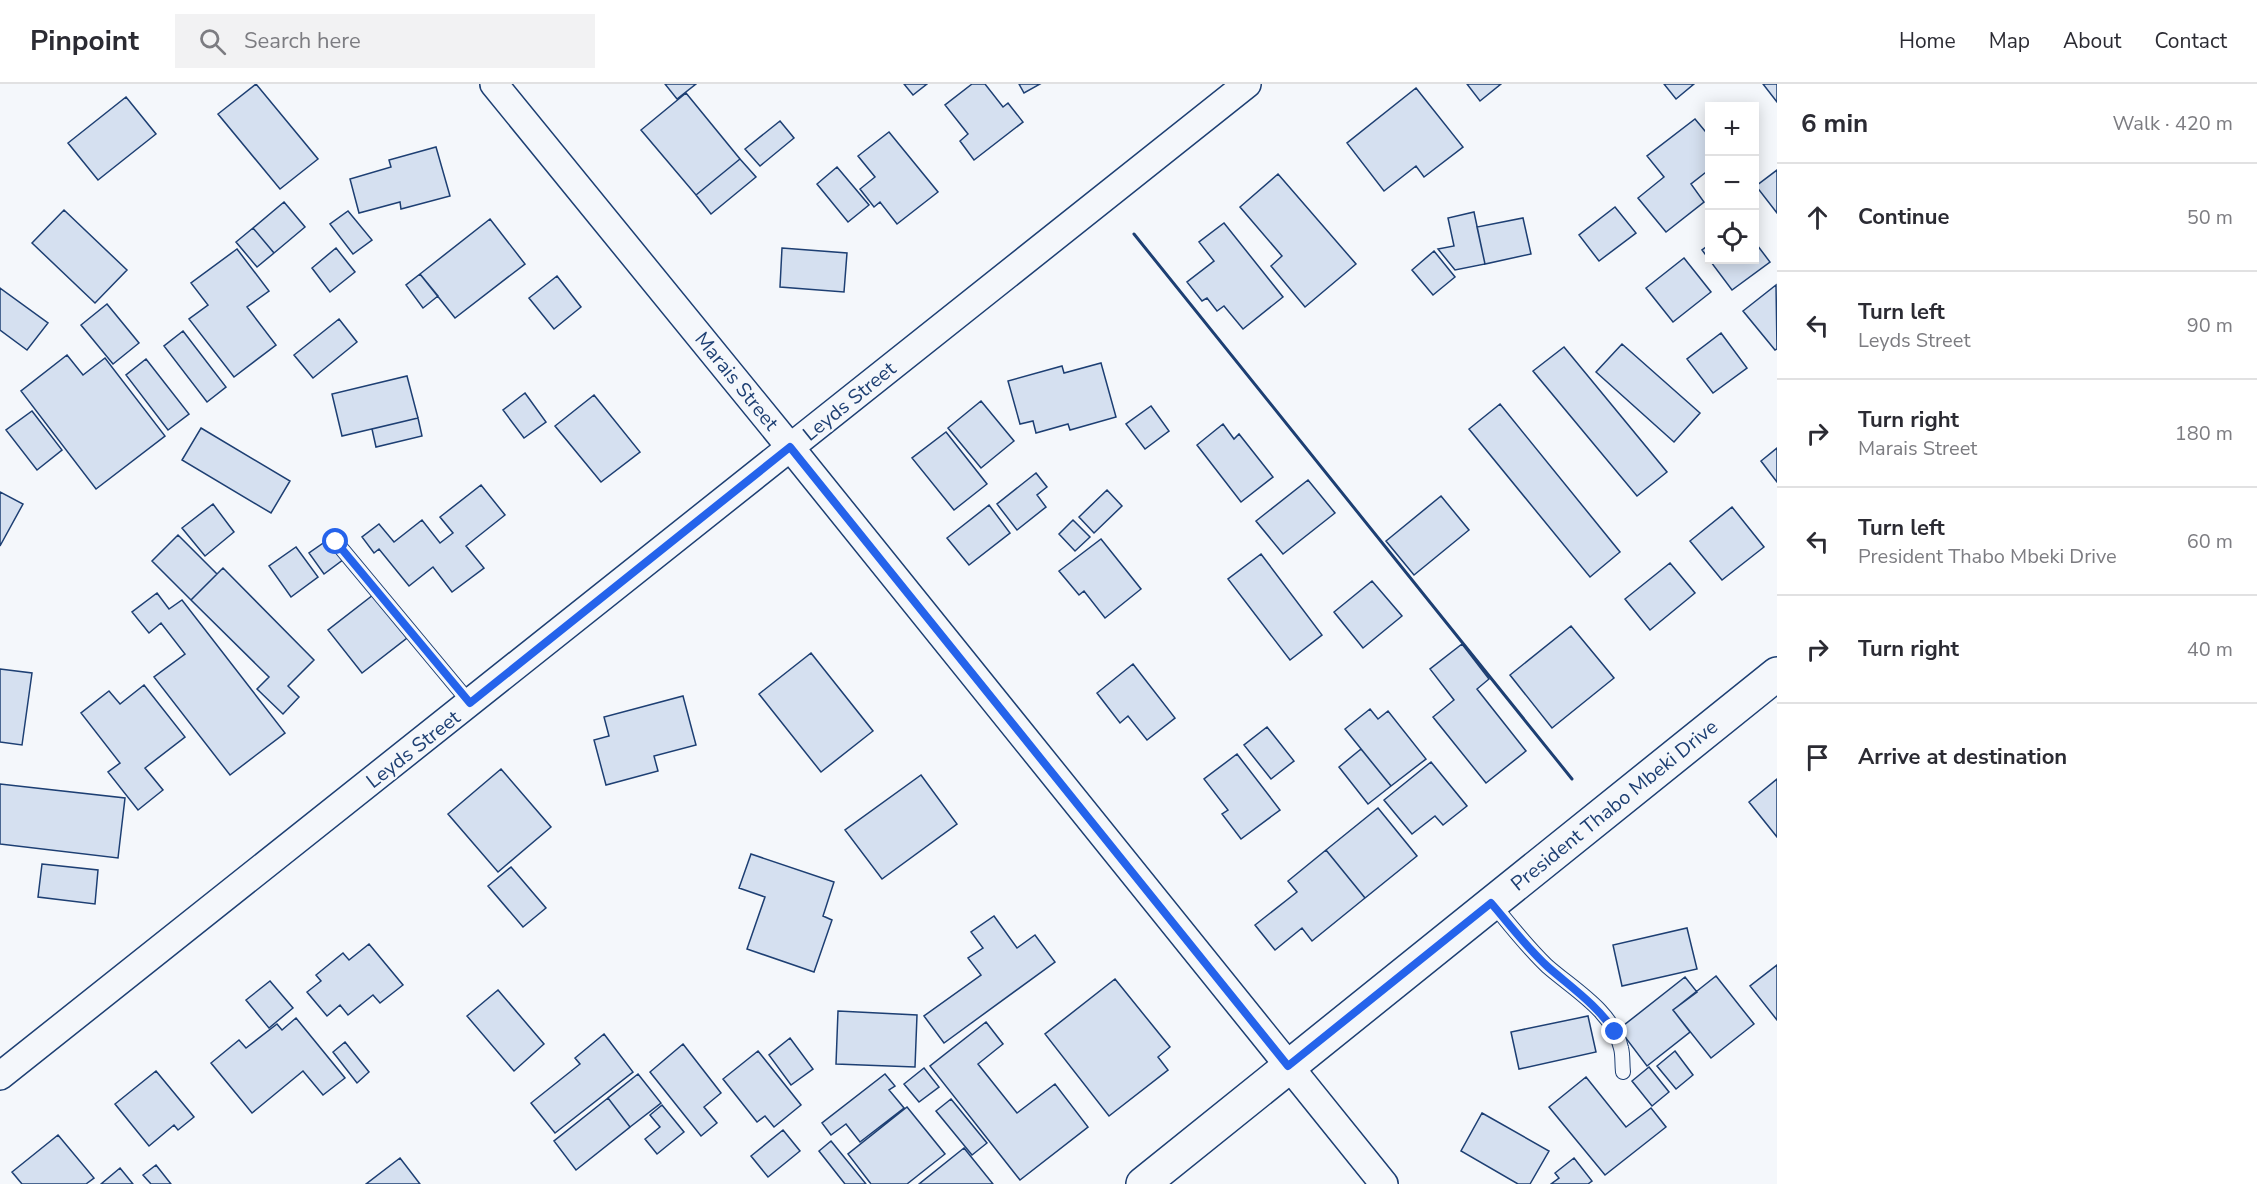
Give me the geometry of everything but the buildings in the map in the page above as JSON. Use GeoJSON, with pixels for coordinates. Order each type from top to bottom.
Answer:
{"type":"FeatureCollection","features":[{"type":"Feature","properties":{"kind":"street","name":"Marais Street"},"geometry":{"type":"LineString","coordinates":[[494,84],[1384,1184]]}},
{"type":"Feature","properties":{"kind":"street","name":"Leyds Street"},"geometry":{"type":"LineString","coordinates":[[0,1076],[1247,84]]}},
{"type":"Feature","properties":{"kind":"street","name":"President Thabo Mbeki Drive"},"geometry":{"type":"LineString","coordinates":[[1143,1184],[1777,674]]}},
{"type":"Feature","properties":{"kind":"lane"},"geometry":{"type":"LineString","coordinates":[[336,542],[470,703]]}},
{"type":"Feature","properties":{"kind":"lane"},"geometry":{"type":"LineString","coordinates":[[1491,903],[1529,947],[1594,1004],[1606,1019],[1621,1048],[1623,1071]]}},
{"type":"Feature","properties":{"kind":"wall"},"geometry":{"type":"LineString","coordinates":[[1134,234],[1572,779]]}},
{"type":"Feature","properties":{"kind":"route"},"geometry":{"type":"LineString","coordinates":[[336,542],[470,703],[790,447],[1288,1066],[1491,903],[1548,966],[1594,1004],[1615,1032]]}}]}
